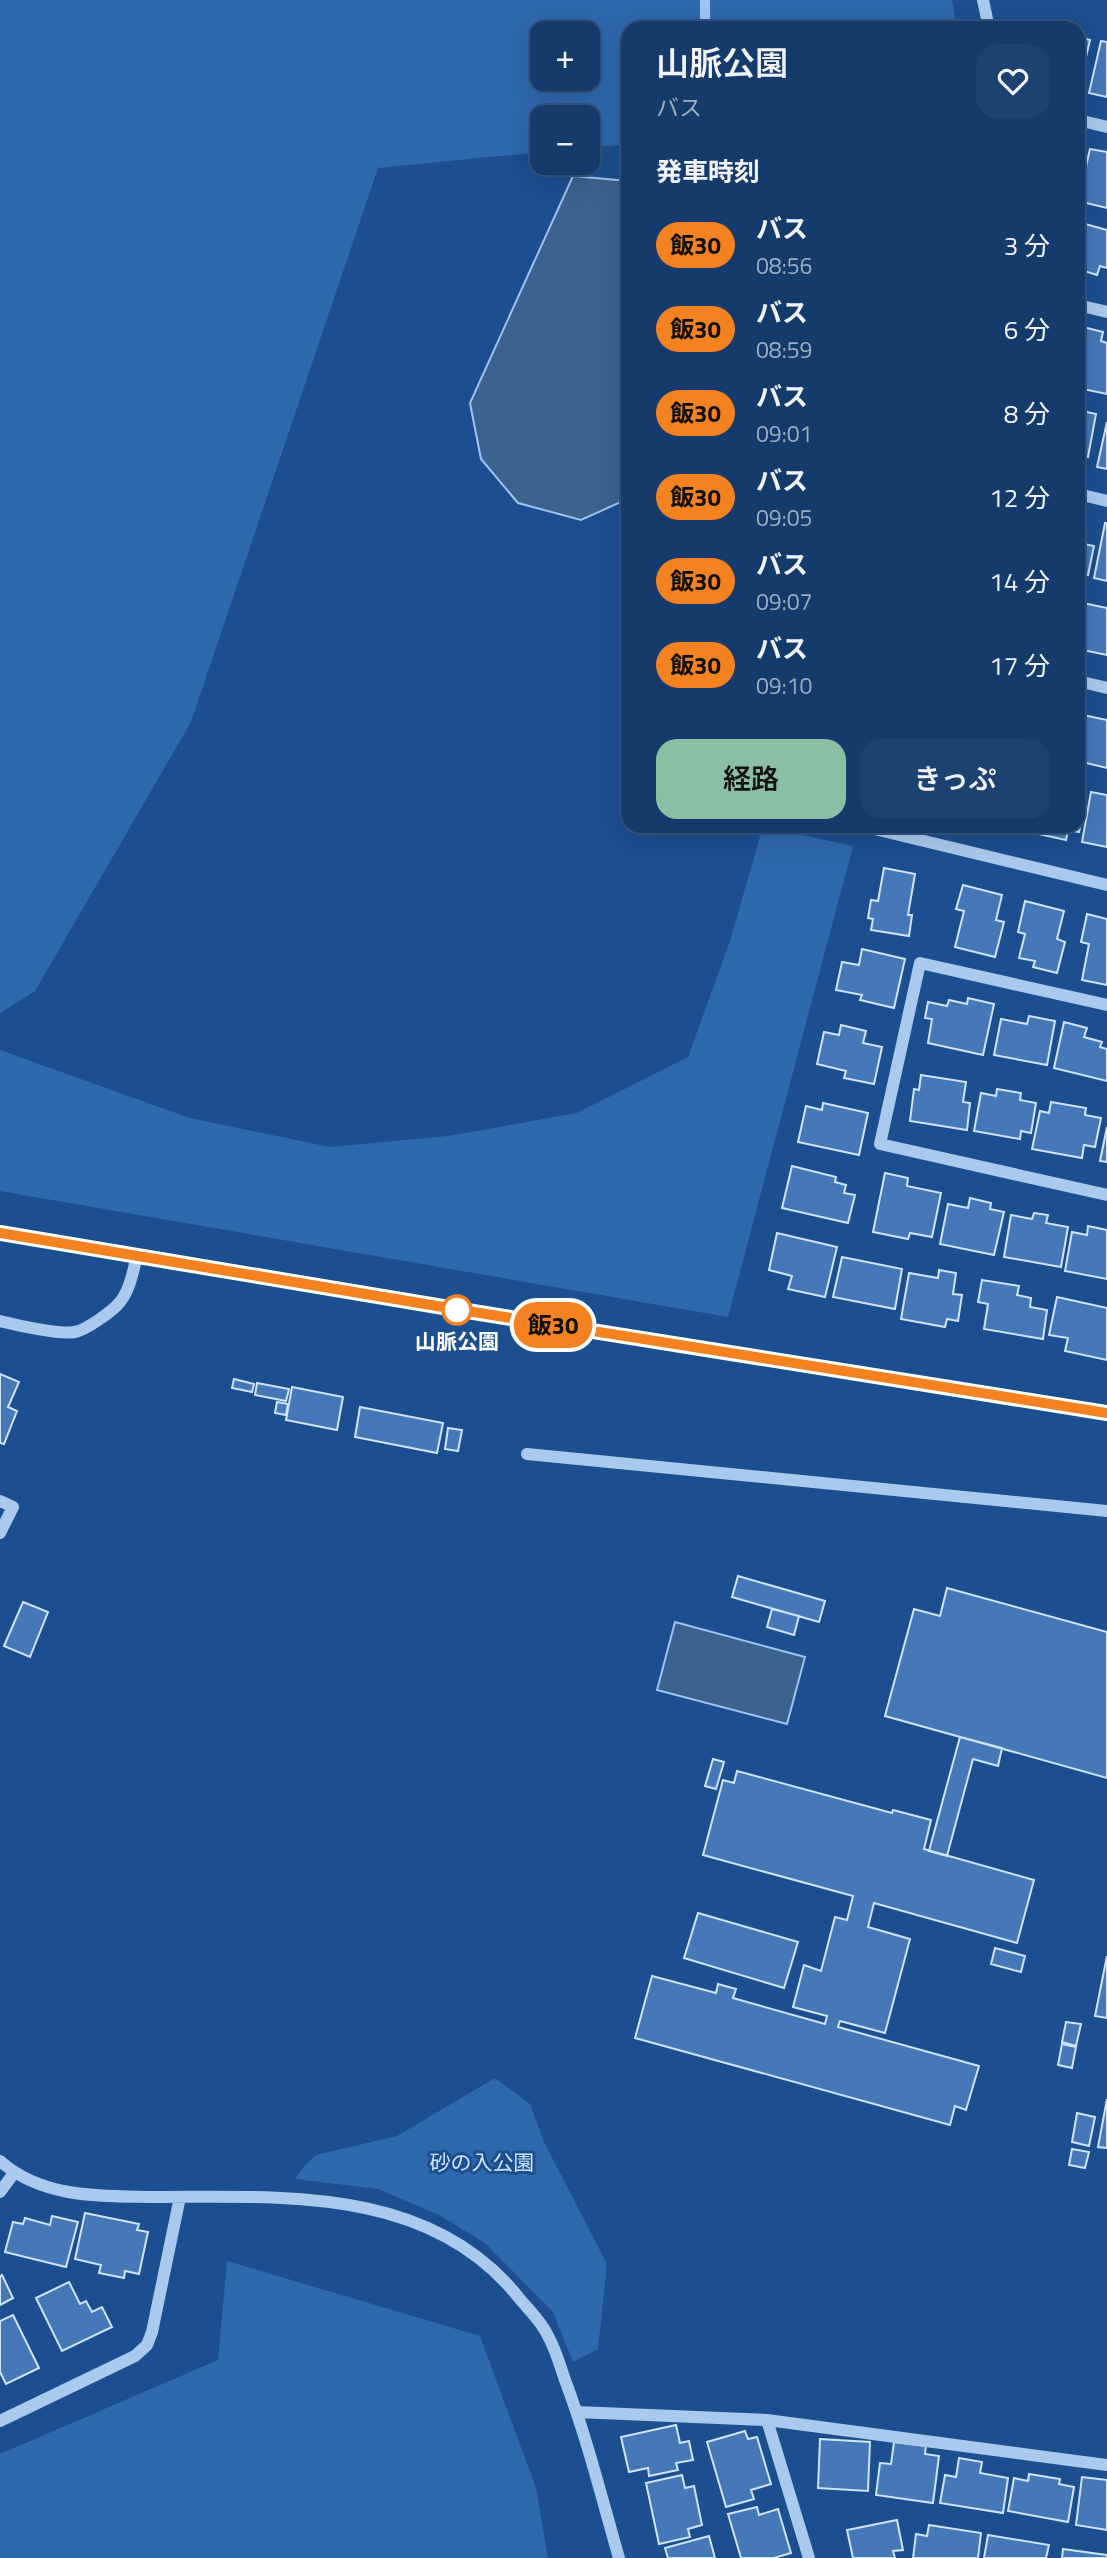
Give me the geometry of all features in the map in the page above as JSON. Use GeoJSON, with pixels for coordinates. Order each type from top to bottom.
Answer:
{"type":"FeatureCollection","features":[{"type":"Feature","properties":{"kind":"street"},"geometry":{"type":"LineString","coordinates":[[983,0],[988,21]]}},
{"type":"Feature","properties":{"kind":"street"},"geometry":{"type":"LineString","coordinates":[[1085,122],[1107,127]]}},
{"type":"Feature","properties":{"kind":"street"},"geometry":{"type":"LineString","coordinates":[[1085,307],[1107,312]]}},
{"type":"Feature","properties":{"kind":"street"},"geometry":{"type":"LineString","coordinates":[[1085,496],[1107,501]]}},
{"type":"Feature","properties":{"kind":"street"},"geometry":{"type":"LineString","coordinates":[[1085,683],[1107,688]]}},
{"type":"Feature","properties":{"kind":"street"},"geometry":{"type":"LineString","coordinates":[[891,833],[1107,885]]}},
{"type":"Feature","properties":{"kind":"street"},"geometry":{"type":"LineString","coordinates":[[1107,1005],[920,963],[880,1144],[1107,1195]]}},
{"type":"Feature","properties":{"kind":"street"},"geometry":{"type":"LineString","coordinates":[[0,1233],[1107,1413]]}},
{"type":"Feature","properties":{"kind":"street"},"geometry":{"type":"LineString","coordinates":[[0,1321],[26,1327],[75,1332],[94,1323],[120,1303],[137,1256]]}},
{"type":"Feature","properties":{"kind":"street"},"geometry":{"type":"LineString","coordinates":[[527,1454],[1107,1511]]}},
{"type":"Feature","properties":{"kind":"street"},"geometry":{"type":"LineString","coordinates":[[0,1501],[13,1507],[0,1533]]}},
{"type":"Feature","properties":{"kind":"street"},"geometry":{"type":"LineString","coordinates":[[0,2161],[14,2173],[55,2190],[92,2197],[293,2198],[377,2210],[420,2223],[464,2246],[507,2282],[548,2334],[577,2412],[619,2558]]}},
{"type":"Feature","properties":{"kind":"street"},"geometry":{"type":"LineString","coordinates":[[0,2192],[14,2173]]}},
{"type":"Feature","properties":{"kind":"street"},"geometry":{"type":"LineString","coordinates":[[0,2421],[135,2356],[147,2345],[180,2197]]}},
{"type":"Feature","properties":{"kind":"street"},"geometry":{"type":"LineString","coordinates":[[577,2412],[767,2420],[1107,2465]]}},
{"type":"Feature","properties":{"kind":"street"},"geometry":{"type":"LineString","coordinates":[[767,2420],[809,2558]]}},
{"type":"Feature","properties":{"kind":"green space"},"geometry":{"type":"Polygon","coordinates":[[[0,0],[952,0],[956,21],[621,21],[621,145],[600,147],[600,105],[530,105],[530,153],[378,168],[191,722],[35,991],[0,1013],[0,0]]]}},
{"type":"Feature","properties":{"kind":"green space","name":"山脈公園"},"geometry":{"type":"Polygon","coordinates":[[[761,833],[794,833],[853,846],[728,1317],[0,1191],[0,1050],[190,1118],[330,1147],[448,1136],[577,1113],[688,1057],[730,941],[761,833]]]}},
{"type":"Feature","properties":{"kind":"green space","name":"砂の入公園"},"geometry":{"type":"Polygon","coordinates":[[[495,2078],[530,2104],[545,2144],[607,2264],[598,2349],[573,2362],[553,2312],[485,2243],[439,2215],[378,2189],[295,2179],[316,2155],[397,2136],[495,2078]]]}},
{"type":"Feature","properties":{"kind":"green space"},"geometry":{"type":"Polygon","coordinates":[[[227,2261],[480,2336],[536,2488],[548,2558],[0,2558],[0,2454],[218,2360],[227,2261]]]}},
{"type":"Feature","properties":{"kind":"shaded area"},"geometry":{"type":"Polygon","coordinates":[[[573,176],[621,180],[621,502],[581,520],[518,503],[481,459],[470,403],[573,176]]]}},
{"type":"Feature","properties":{"kind":"shaded area"},"geometry":{"type":"Polygon","coordinates":[[[675,1622],[805,1657],[787,1724],[657,1690],[675,1622]]]}},
{"type":"Feature","properties":{"kind":"building"},"geometry":{"type":"Polygon","coordinates":[[[1085,39],[1090,40],[1085,61],[1085,39]]]}},
{"type":"Feature","properties":{"kind":"building"},"geometry":{"type":"Polygon","coordinates":[[[1101,41],[1107,42],[1107,97],[1089,93],[1101,41]]]}},
{"type":"Feature","properties":{"kind":"building"},"geometry":{"type":"Polygon","coordinates":[[[1090,149],[1107,152],[1107,208],[1085,203],[1085,171],[1090,149]]]}},
{"type":"Feature","properties":{"kind":"building"},"geometry":{"type":"Polygon","coordinates":[[[1085,224],[1107,230],[1107,268],[1100,266],[1097,275],[1085,271],[1085,224]]]}},
{"type":"Feature","properties":{"kind":"building"},"geometry":{"type":"Polygon","coordinates":[[[1085,328],[1103,332],[1101,341],[1107,343],[1107,394],[1085,389],[1085,328]]]}},
{"type":"Feature","properties":{"kind":"building"},"geometry":{"type":"Polygon","coordinates":[[[1085,412],[1096,414],[1088,457],[1085,456],[1085,412]]]}},
{"type":"Feature","properties":{"kind":"building"},"geometry":{"type":"Polygon","coordinates":[[[1107,422],[1107,469],[1097,467],[1107,422]]]}},
{"type":"Feature","properties":{"kind":"building"},"geometry":{"type":"Polygon","coordinates":[[[1107,523],[1107,581],[1094,578],[1107,523]]]}},
{"type":"Feature","properties":{"kind":"building"},"geometry":{"type":"Polygon","coordinates":[[[1085,544],[1094,546],[1088,575],[1085,574],[1085,544]]]}},
{"type":"Feature","properties":{"kind":"building"},"geometry":{"type":"Polygon","coordinates":[[[1085,603],[1107,608],[1107,655],[1085,650],[1085,603]]]}},
{"type":"Feature","properties":{"kind":"building"},"geometry":{"type":"Polygon","coordinates":[[[1085,715],[1107,720],[1107,768],[1085,763],[1085,715]]]}},
{"type":"Feature","properties":{"kind":"building"},"geometry":{"type":"Polygon","coordinates":[[[1091,792],[1107,795],[1107,847],[1082,842],[1091,792]]]}},
{"type":"Feature","properties":{"kind":"building"},"geometry":{"type":"Polygon","coordinates":[[[1034,833],[1067,833],[1066,840],[1034,833]]]}},
{"type":"Feature","properties":{"kind":"building"},"geometry":{"type":"Polygon","coordinates":[[[884,868],[915,874],[908,915],[912,915],[909,936],[871,930],[873,919],[868,918],[871,900],[878,901],[884,868]]]}},
{"type":"Feature","properties":{"kind":"building"},"geometry":{"type":"Polygon","coordinates":[[[963,885],[1002,895],[996,920],[1004,922],[995,957],[955,947],[964,911],[956,909],[963,885]]]}},
{"type":"Feature","properties":{"kind":"building"},"geometry":{"type":"Polygon","coordinates":[[[1025,901],[1064,911],[1057,939],[1065,942],[1057,973],[1033,967],[1035,961],[1019,958],[1025,934],[1018,932],[1025,901]]]}},
{"type":"Feature","properties":{"kind":"building"},"geometry":{"type":"Polygon","coordinates":[[[1087,914],[1107,919],[1107,985],[1082,980],[1089,944],[1081,942],[1087,914]]]}},
{"type":"Feature","properties":{"kind":"building"},"geometry":{"type":"Polygon","coordinates":[[[862,949],[905,959],[894,1008],[860,1000],[862,995],[836,990],[842,962],[859,965],[862,949]]]}},
{"type":"Feature","properties":{"kind":"building"},"geometry":{"type":"Polygon","coordinates":[[[968,998],[994,1004],[983,1055],[928,1043],[932,1019],[925,1018],[928,1002],[947,1006],[949,1000],[967,1004],[968,998]]]}},
{"type":"Feature","properties":{"kind":"building"},"geometry":{"type":"Polygon","coordinates":[[[1029,1016],[1055,1021],[1047,1065],[994,1055],[1001,1019],[1027,1024],[1029,1016]]]}},
{"type":"Feature","properties":{"kind":"building"},"geometry":{"type":"Polygon","coordinates":[[[1064,1022],[1087,1028],[1084,1037],[1102,1042],[1100,1047],[1107,1049],[1107,1081],[1054,1068],[1064,1022]]]}},
{"type":"Feature","properties":{"kind":"building"},"geometry":{"type":"Polygon","coordinates":[[[841,1025],[866,1031],[863,1043],[882,1047],[874,1084],[844,1078],[846,1071],[817,1064],[824,1032],[839,1035],[841,1025]]]}},
{"type":"Feature","properties":{"kind":"building"},"geometry":{"type":"Polygon","coordinates":[[[921,1075],[966,1082],[963,1102],[970,1103],[967,1130],[910,1121],[914,1089],[919,1090],[921,1075]]]}},
{"type":"Feature","properties":{"kind":"building"},"geometry":{"type":"Polygon","coordinates":[[[997,1089],[1021,1093],[1020,1100],[1036,1103],[1031,1133],[1021,1131],[1020,1139],[974,1131],[981,1093],[996,1096],[997,1089]]]}},
{"type":"Feature","properties":{"kind":"building"},"geometry":{"type":"Polygon","coordinates":[[[1051,1102],[1086,1108],[1085,1115],[1101,1118],[1095,1147],[1084,1145],[1082,1158],[1032,1149],[1040,1111],[1049,1113],[1051,1102]]]}},
{"type":"Feature","properties":{"kind":"building"},"geometry":{"type":"Polygon","coordinates":[[[823,1103],[868,1113],[859,1155],[798,1142],[806,1106],[822,1110],[823,1103]]]}},
{"type":"Feature","properties":{"kind":"building"},"geometry":{"type":"Polygon","coordinates":[[[1107,1127],[1107,1162],[1100,1161],[1107,1127]]]}},
{"type":"Feature","properties":{"kind":"building"},"geometry":{"type":"Polygon","coordinates":[[[792,1166],[836,1177],[835,1182],[846,1185],[844,1193],[855,1195],[848,1223],[782,1208],[792,1166]]]}},
{"type":"Feature","properties":{"kind":"building"},"geometry":{"type":"Polygon","coordinates":[[[885,1173],[908,1178],[907,1186],[941,1193],[932,1237],[910,1233],[908,1239],[873,1232],[885,1173]]]}},
{"type":"Feature","properties":{"kind":"building"},"geometry":{"type":"Polygon","coordinates":[[[970,1198],[991,1203],[990,1209],[1004,1212],[994,1255],[940,1244],[948,1204],[968,1208],[970,1198]]]}},
{"type":"Feature","properties":{"kind":"building"},"geometry":{"type":"Polygon","coordinates":[[[1034,1213],[1048,1215],[1046,1223],[1068,1227],[1061,1267],[1004,1257],[1011,1215],[1032,1219],[1034,1213]]]}},
{"type":"Feature","properties":{"kind":"building"},"geometry":{"type":"Polygon","coordinates":[[[1088,1226],[1107,1230],[1107,1279],[1065,1271],[1072,1232],[1087,1235],[1088,1226]]]}},
{"type":"Feature","properties":{"kind":"building"},"geometry":{"type":"Polygon","coordinates":[[[777,1233],[837,1247],[825,1297],[788,1289],[792,1276],[769,1270],[777,1233]]]}},
{"type":"Feature","properties":{"kind":"building"},"geometry":{"type":"Polygon","coordinates":[[[842,1257],[902,1269],[895,1309],[833,1297],[842,1257]]]}},
{"type":"Feature","properties":{"kind":"building"},"geometry":{"type":"Polygon","coordinates":[[[939,1270],[956,1273],[953,1294],[962,1295],[958,1321],[947,1319],[945,1327],[901,1319],[909,1273],[938,1278],[939,1270]]]}},
{"type":"Feature","properties":{"kind":"building"},"geometry":{"type":"Polygon","coordinates":[[[982,1280],[1019,1286],[1017,1295],[1031,1298],[1030,1307],[1047,1310],[1043,1339],[984,1329],[988,1304],[978,1302],[982,1280]]]}},
{"type":"Feature","properties":{"kind":"building"},"geometry":{"type":"Polygon","coordinates":[[[1057,1297],[1107,1308],[1107,1360],[1065,1351],[1068,1338],[1049,1335],[1057,1297]]]}},
{"type":"Feature","properties":{"kind":"building"},"geometry":{"type":"Polygon","coordinates":[[[0,1374],[19,1382],[8,1407],[17,1411],[4,1444],[0,1443],[0,1374]]]}},
{"type":"Feature","properties":{"kind":"building"},"geometry":{"type":"Polygon","coordinates":[[[234,1379],[254,1384],[252,1392],[232,1388],[234,1379]]]}},
{"type":"Feature","properties":{"kind":"building"},"geometry":{"type":"Polygon","coordinates":[[[257,1383],[289,1389],[286,1401],[255,1395],[257,1383]]]}},
{"type":"Feature","properties":{"kind":"building"},"geometry":{"type":"Polygon","coordinates":[[[292,1387],[343,1397],[337,1430],[286,1420],[292,1387]]]}},
{"type":"Feature","properties":{"kind":"building"},"geometry":{"type":"Polygon","coordinates":[[[277,1402],[288,1404],[286,1415],[275,1413],[277,1402]]]}},
{"type":"Feature","properties":{"kind":"building"},"geometry":{"type":"Polygon","coordinates":[[[360,1407],[443,1423],[437,1453],[355,1437],[360,1407]]]}},
{"type":"Feature","properties":{"kind":"building"},"geometry":{"type":"Polygon","coordinates":[[[448,1428],[462,1430],[458,1451],[445,1449],[448,1428]]]}},
{"type":"Feature","properties":{"kind":"building"},"geometry":{"type":"Polygon","coordinates":[[[738,1576],[825,1601],[819,1622],[732,1597],[738,1576]]]}},
{"type":"Feature","properties":{"kind":"building"},"geometry":{"type":"Polygon","coordinates":[[[947,1588],[1107,1632],[1107,1778],[885,1716],[914,1609],[940,1616],[947,1588]]]}},
{"type":"Feature","properties":{"kind":"building"},"geometry":{"type":"Polygon","coordinates":[[[23,1602],[48,1612],[30,1657],[4,1646],[23,1602]]]}},
{"type":"Feature","properties":{"kind":"building"},"geometry":{"type":"Polygon","coordinates":[[[772,1609],[799,1616],[794,1635],[767,1627],[772,1609]]]}},
{"type":"Feature","properties":{"kind":"building"},"geometry":{"type":"Polygon","coordinates":[[[960,1737],[1002,1748],[998,1766],[973,1759],[947,1856],[929,1851],[960,1737]]]}},
{"type":"Feature","properties":{"kind":"building"},"geometry":{"type":"Polygon","coordinates":[[[713,1759],[724,1762],[716,1789],[705,1786],[713,1759]]]}},
{"type":"Feature","properties":{"kind":"building"},"geometry":{"type":"Polygon","coordinates":[[[737,1771],[892,1813],[893,1810],[931,1820],[924,1849],[1034,1880],[1017,1943],[874,1903],[868,1927],[910,1939],[885,2033],[840,2021],[838,2027],[979,2066],[966,2110],[955,2106],[950,2125],[635,2038],[652,1976],[716,1993],[718,1984],[736,1989],[733,1998],[825,2024],[827,2016],[793,2007],[804,1965],[821,1971],[835,1917],[847,1920],[853,1896],[703,1855],[723,1780],[734,1783],[737,1771]]]}},
{"type":"Feature","properties":{"kind":"building"},"geometry":{"type":"Polygon","coordinates":[[[698,1913],[798,1942],[784,1988],[684,1958],[698,1913]]]}},
{"type":"Feature","properties":{"kind":"building"},"geometry":{"type":"Polygon","coordinates":[[[995,1948],[1025,1956],[1021,1972],[991,1964],[995,1948]]]}},
{"type":"Feature","properties":{"kind":"building"},"geometry":{"type":"Polygon","coordinates":[[[1107,1956],[1107,2018],[1095,2016],[1107,1956]]]}},
{"type":"Feature","properties":{"kind":"building"},"geometry":{"type":"Polygon","coordinates":[[[1066,2022],[1081,2024],[1076,2046],[1062,2042],[1066,2022]]]}},
{"type":"Feature","properties":{"kind":"building"},"geometry":{"type":"Polygon","coordinates":[[[1062,2044],[1076,2047],[1072,2068],[1058,2065],[1062,2044]]]}},
{"type":"Feature","properties":{"kind":"building"},"geometry":{"type":"Polygon","coordinates":[[[1107,2099],[1107,2148],[1098,2147],[1107,2099]]]}},
{"type":"Feature","properties":{"kind":"building"},"geometry":{"type":"Polygon","coordinates":[[[1077,2113],[1095,2117],[1089,2146],[1072,2142],[1077,2113]]]}},
{"type":"Feature","properties":{"kind":"building"},"geometry":{"type":"Polygon","coordinates":[[[1072,2149],[1089,2152],[1085,2168],[1069,2165],[1072,2149]]]}},
{"type":"Feature","properties":{"kind":"building"},"geometry":{"type":"Polygon","coordinates":[[[85,2213],[139,2224],[137,2230],[148,2232],[139,2274],[125,2271],[124,2278],[99,2273],[101,2265],[75,2259],[85,2213]]]}},
{"type":"Feature","properties":{"kind":"building"},"geometry":{"type":"Polygon","coordinates":[[[52,2216],[78,2222],[66,2267],[5,2252],[13,2222],[23,2224],[25,2218],[50,2225],[52,2216]]]}},
{"type":"Feature","properties":{"kind":"building"},"geometry":{"type":"Polygon","coordinates":[[[2,2275],[13,2298],[0,2305],[0,2277],[2,2275]]]}},
{"type":"Feature","properties":{"kind":"building"},"geometry":{"type":"Polygon","coordinates":[[[69,2282],[80,2304],[86,2301],[92,2312],[102,2307],[112,2327],[62,2351],[36,2298],[69,2282]]]}},
{"type":"Feature","properties":{"kind":"building"},"geometry":{"type":"Polygon","coordinates":[[[13,2315],[39,2368],[6,2384],[0,2372],[0,2321],[13,2315]]]}},
{"type":"Feature","properties":{"kind":"building"},"geometry":{"type":"Polygon","coordinates":[[[676,2425],[680,2443],[689,2441],[693,2460],[676,2463],[678,2470],[649,2476],[648,2468],[629,2472],[621,2437],[676,2425]]]}},
{"type":"Feature","properties":{"kind":"building"},"geometry":{"type":"Polygon","coordinates":[[[745,2431],[748,2439],[757,2437],[771,2484],[751,2490],[754,2499],[726,2507],[707,2442],[745,2431]]]}},
{"type":"Feature","properties":{"kind":"building"},"geometry":{"type":"Polygon","coordinates":[[[820,2439],[870,2442],[868,2491],[818,2488],[820,2439]]]}},
{"type":"Feature","properties":{"kind":"building"},"geometry":{"type":"Polygon","coordinates":[[[894,2442],[926,2446],[925,2454],[939,2456],[933,2503],[876,2495],[880,2463],[891,2464],[894,2442]]]}},
{"type":"Feature","properties":{"kind":"building"},"geometry":{"type":"Polygon","coordinates":[[[959,2458],[982,2462],[980,2473],[1008,2478],[1003,2513],[940,2503],[945,2475],[956,2477],[959,2458]]]}},
{"type":"Feature","properties":{"kind":"building"},"geometry":{"type":"Polygon","coordinates":[[[1029,2474],[1060,2479],[1059,2484],[1074,2487],[1068,2522],[1008,2511],[1014,2478],[1028,2481],[1029,2474]]]}},
{"type":"Feature","properties":{"kind":"building"},"geometry":{"type":"Polygon","coordinates":[[[682,2475],[685,2488],[694,2486],[702,2525],[688,2529],[690,2537],[659,2544],[646,2483],[682,2475]]]}},
{"type":"Feature","properties":{"kind":"building"},"geometry":{"type":"Polygon","coordinates":[[[1082,2477],[1107,2480],[1107,2530],[1076,2525],[1082,2477]]]}},
{"type":"Feature","properties":{"kind":"building"},"geometry":{"type":"Polygon","coordinates":[[[757,2507],[759,2515],[778,2509],[791,2553],[774,2558],[741,2558],[728,2514],[757,2507]]]}},
{"type":"Feature","properties":{"kind":"building"},"geometry":{"type":"Polygon","coordinates":[[[897,2520],[903,2550],[893,2551],[895,2558],[853,2558],[847,2530],[897,2520]]]}},
{"type":"Feature","properties":{"kind":"building"},"geometry":{"type":"Polygon","coordinates":[[[929,2525],[981,2533],[978,2558],[913,2558],[916,2534],[927,2536],[929,2525]]]}},
{"type":"Feature","properties":{"kind":"building"},"geometry":{"type":"Polygon","coordinates":[[[988,2535],[1049,2545],[1046,2558],[984,2558],[988,2535]]]}},
{"type":"Feature","properties":{"kind":"building"},"geometry":{"type":"Polygon","coordinates":[[[709,2536],[715,2558],[668,2558],[665,2548],[709,2536]]]}},
{"type":"Feature","properties":{"kind":"building"},"geometry":{"type":"Polygon","coordinates":[[[1063,2549],[1107,2555],[1107,2558],[1062,2558],[1063,2549]]]}},
{"type":"Feature","properties":{"kind":"waterway"},"geometry":{"type":"LineString","coordinates":[[705,0],[705,21]]}},
{"type":"Feature","properties":{"kind":"bus line","name":"飯30"},"geometry":{"type":"LineString","coordinates":[[0,1233],[1107,1413]]}},
{"type":"Feature","properties":{"kind":"place","name":"山脈公園"},"geometry":{"type":"Point","coordinates":[457,1310]}}]}
